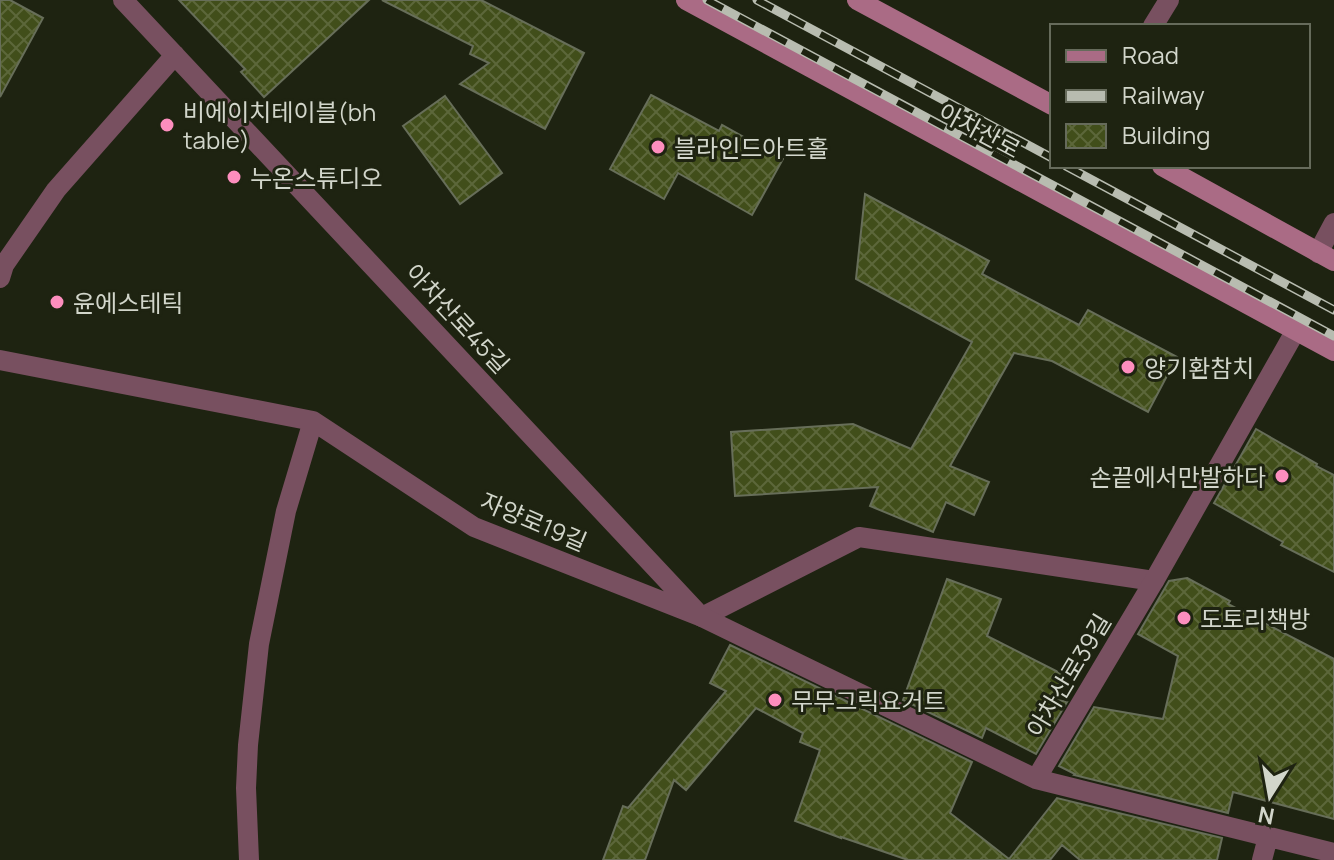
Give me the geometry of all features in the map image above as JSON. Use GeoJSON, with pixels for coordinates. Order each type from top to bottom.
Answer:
{"type":"FeatureCollection","features":[{"type":"Feature","properties":{"kind":"main road","name":"아차산로"},"geometry":{"type":"LineString","coordinates":[[686,0],[1334,351]]}},
{"type":"Feature","properties":{"kind":"main road"},"geometry":{"type":"LineString","coordinates":[[857,0],[1050,104]]}},
{"type":"Feature","properties":{"kind":"main road"},"geometry":{"type":"LineString","coordinates":[[1166,168],[1326,257]]}},
{"type":"Feature","properties":{"kind":"street","name":"아차산로45길"},"geometry":{"type":"LineString","coordinates":[[123,0],[702,617]]}},
{"type":"Feature","properties":{"kind":"street"},"geometry":{"type":"LineString","coordinates":[[1154,24],[1169,0]]}},
{"type":"Feature","properties":{"kind":"street"},"geometry":{"type":"LineString","coordinates":[[0,278],[4,265],[56,190],[175,55]]}},
{"type":"Feature","properties":{"kind":"street"},"geometry":{"type":"LineString","coordinates":[[1326,257],[1334,223]]}},
{"type":"Feature","properties":{"kind":"street","name":"아차산로39길"},"geometry":{"type":"LineString","coordinates":[[1036,779],[1154,581],[1296,330]]}},
{"type":"Feature","properties":{"kind":"street","name":"자양로19길"},"geometry":{"type":"LineString","coordinates":[[0,360],[313,421],[474,527],[702,617],[1036,779]]}},
{"type":"Feature","properties":{"kind":"street"},"geometry":{"type":"LineString","coordinates":[[249,860],[246,773],[259,644],[286,511],[313,421]]}},
{"type":"Feature","properties":{"kind":"street"},"geometry":{"type":"LineString","coordinates":[[702,617],[859,537],[1154,581]]}},
{"type":"Feature","properties":{"kind":"street"},"geometry":{"type":"LineString","coordinates":[[1036,779],[1334,853]]}},
{"type":"Feature","properties":{"kind":"street"},"geometry":{"type":"LineString","coordinates":[[1262,860],[1268,837]]}},
{"type":"Feature","properties":{"kind":"building"},"geometry":{"type":"Polygon","coordinates":[[[0,0],[10,0],[43,18],[0,97],[0,0]]]}},
{"type":"Feature","properties":{"kind":"building"},"geometry":{"type":"Polygon","coordinates":[[[179,0],[369,0],[264,97],[241,72],[245,69],[179,0]]]}},
{"type":"Feature","properties":{"kind":"building"},"geometry":{"type":"Polygon","coordinates":[[[382,0],[481,0],[584,53],[545,129],[460,84],[489,63],[470,54],[473,46],[382,0]]]}},
{"type":"Feature","properties":{"kind":"building"},"geometry":{"type":"Polygon","coordinates":[[[651,95],[719,131],[722,125],[783,159],[752,215],[678,173],[664,199],[610,169],[651,95]]]}},
{"type":"Feature","properties":{"kind":"building"},"geometry":{"type":"Polygon","coordinates":[[[445,96],[502,173],[460,204],[403,126],[445,96]]]}},
{"type":"Feature","properties":{"kind":"building"},"geometry":{"type":"Polygon","coordinates":[[[865,194],[989,261],[982,274],[1079,325],[1088,310],[1177,357],[1148,412],[1052,361],[1014,353],[950,466],[989,482],[974,515],[946,502],[933,532],[870,506],[878,487],[735,496],[731,432],[853,424],[911,449],[972,342],[856,279],[865,194]]]}},
{"type":"Feature","properties":{"kind":"building"},"geometry":{"type":"Polygon","coordinates":[[[1256,429],[1334,475],[1334,572],[1281,545],[1283,542],[1214,503],[1256,429]]]}},
{"type":"Feature","properties":{"kind":"building"},"geometry":{"type":"Polygon","coordinates":[[[1187,578],[1230,601],[1228,604],[1334,659],[1334,819],[1233,792],[1228,813],[1074,775],[1059,766],[1094,707],[1163,719],[1178,656],[1138,634],[1169,581],[1187,578]]]}},
{"type":"Feature","properties":{"kind":"building"},"geometry":{"type":"Polygon","coordinates":[[[947,579],[1001,599],[987,636],[1064,675],[1052,699],[1067,702],[1036,754],[986,728],[982,738],[903,700],[947,579]]]}},
{"type":"Feature","properties":{"kind":"building"},"geometry":{"type":"Polygon","coordinates":[[[730,645],[972,762],[950,813],[1009,859],[1057,798],[1222,838],[1217,860],[1080,860],[1062,845],[1050,860],[908,860],[841,838],[795,821],[820,750],[800,742],[803,733],[756,708],[686,790],[674,780],[645,860],[603,860],[623,806],[628,808],[726,691],[710,683],[730,645]]]}},
{"type":"Feature","properties":{"kind":"railway"},"geometry":{"type":"LineString","coordinates":[[707,0],[1334,336]]}},
{"type":"Feature","properties":{"kind":"railway"},"geometry":{"type":"LineString","coordinates":[[757,0],[1050,157]]}},
{"type":"Feature","properties":{"kind":"railway"},"geometry":{"type":"LineString","coordinates":[[1070,168],[1334,310]]}},
{"type":"Feature","properties":{"kind":"place","name":"비에이치테이블(bh table)"},"geometry":{"type":"Point","coordinates":[167,125]}},
{"type":"Feature","properties":{"kind":"place","name":"블라인드아트홀"},"geometry":{"type":"Point","coordinates":[658,147]}},
{"type":"Feature","properties":{"kind":"place","name":"누온스튜디오"},"geometry":{"type":"Point","coordinates":[234,177]}},
{"type":"Feature","properties":{"kind":"place","name":"윤에스테틱"},"geometry":{"type":"Point","coordinates":[57,302]}},
{"type":"Feature","properties":{"kind":"place","name":"양기환참치"},"geometry":{"type":"Point","coordinates":[1128,367]}},
{"type":"Feature","properties":{"kind":"place","name":"손끝에서만발하다"},"geometry":{"type":"Point","coordinates":[1282,476]}},
{"type":"Feature","properties":{"kind":"place","name":"도토리책방"},"geometry":{"type":"Point","coordinates":[1184,618]}},
{"type":"Feature","properties":{"kind":"place","name":"무무그릭요거트"},"geometry":{"type":"Point","coordinates":[775,700]}}]}
